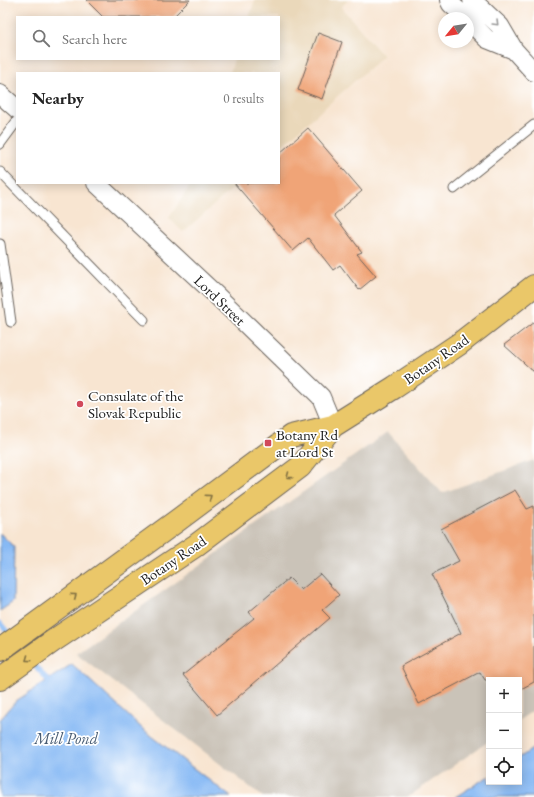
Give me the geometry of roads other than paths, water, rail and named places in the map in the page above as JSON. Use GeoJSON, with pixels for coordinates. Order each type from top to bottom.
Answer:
{"type":"FeatureCollection","features":[{"type":"Feature","properties":{"kind":"main road","name":"Botany Road"},"geometry":{"type":"LineString","coordinates":[[0,650],[291,436],[333,426],[395,387],[458,344],[534,286]]}},
{"type":"Feature","properties":{"kind":"main road","name":"Botany Road"},"geometry":{"type":"LineString","coordinates":[[0,679],[56,639],[195,546],[300,468],[333,426]]}},
{"type":"Feature","properties":{"kind":"street"},"geometry":{"type":"LineString","coordinates":[[449,0],[460,12]]}},
{"type":"Feature","properties":{"kind":"street"},"geometry":{"type":"LineString","coordinates":[[472,0],[500,26],[514,50],[534,72]]}},
{"type":"Feature","properties":{"kind":"street"},"geometry":{"type":"LineString","coordinates":[[474,26],[487,39],[514,50]]}},
{"type":"Feature","properties":{"kind":"street"},"geometry":{"type":"LineString","coordinates":[[0,94],[16,108]]}},
{"type":"Feature","properties":{"kind":"street","name":"Lord Street"},"geometry":{"type":"LineString","coordinates":[[97,184],[216,295],[321,397],[333,426]]}},
{"type":"Feature","properties":{"kind":"lane"},"geometry":{"type":"LineString","coordinates":[[0,144],[16,122]]}},
{"type":"Feature","properties":{"kind":"lane"},"geometry":{"type":"LineString","coordinates":[[454,189],[534,125]]}},
{"type":"Feature","properties":{"kind":"lane"},"geometry":{"type":"LineString","coordinates":[[0,172],[144,320]]}},
{"type":"Feature","properties":{"kind":"lane"},"geometry":{"type":"LineString","coordinates":[[0,244],[11,322]]}},
{"type":"Feature","properties":{"kind":"water"},"geometry":{"type":"Polygon","coordinates":[[[0,533],[14,547],[13,602],[0,611],[0,533]]]}},
{"type":"Feature","properties":{"kind":"water","name":"Mill Pond"},"geometry":{"type":"Polygon","coordinates":[[[72,664],[144,730],[231,797],[0,797],[0,720],[16,701],[72,664]]]}},
{"type":"Feature","properties":{"kind":"water"},"geometry":{"type":"Polygon","coordinates":[[[534,748],[534,797],[455,797],[486,778],[486,785],[522,785],[522,756],[534,748]]]}},
{"type":"Feature","properties":{"kind":"waterway"},"geometry":{"type":"LineString","coordinates":[[0,623],[11,636]]}},
{"type":"Feature","properties":{"kind":"waterway"},"geometry":{"type":"LineString","coordinates":[[32,662],[52,685]]}},
{"type":"Feature","properties":{"kind":"place","name":"Consulate of the Slovak Republic"},"geometry":{"type":"Point","coordinates":[80,404]}},
{"type":"Feature","properties":{"kind":"place","name":"Botany Rd at Lord St"},"geometry":{"type":"Point","coordinates":[268,443]}}]}
